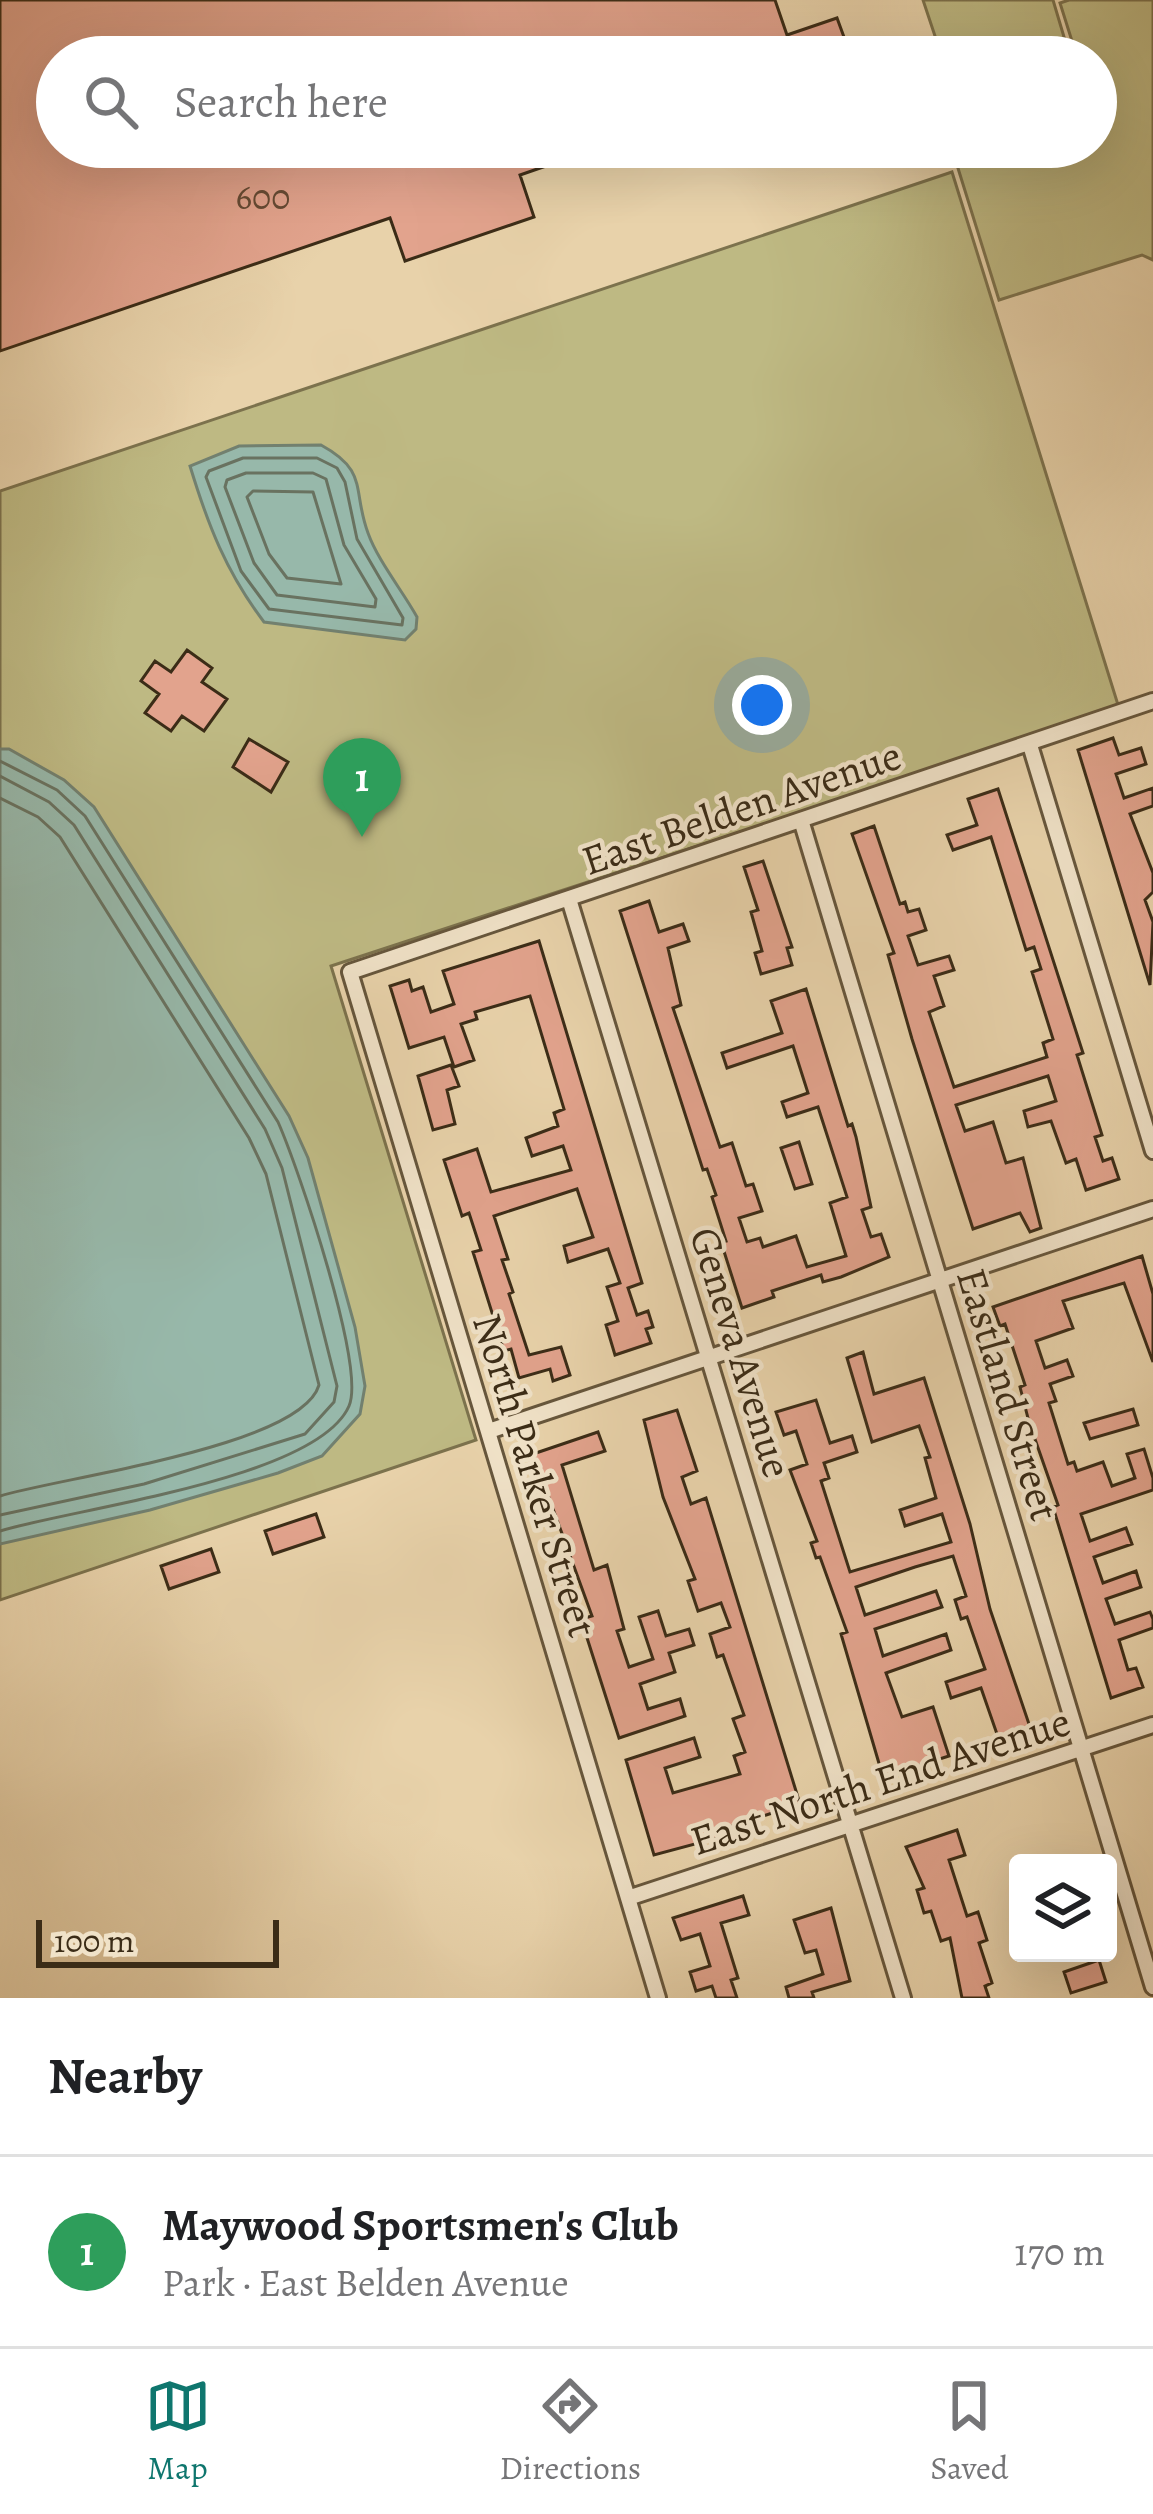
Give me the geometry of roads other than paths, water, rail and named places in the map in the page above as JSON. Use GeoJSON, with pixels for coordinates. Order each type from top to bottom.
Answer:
{"type":"FeatureCollection","features":[{"type":"Feature","properties":{"kind":"street","name":"East Belden Avenue"},"geometry":{"type":"LineString","coordinates":[[350,972],[1153,701]]}},
{"type":"Feature","properties":{"kind":"street"},"geometry":{"type":"LineString","coordinates":[[1030,746],[1153,1151]]}},
{"type":"Feature","properties":{"kind":"street","name":"Eastland Street"},"geometry":{"type":"LineString","coordinates":[[801,820],[1153,1987]]}},
{"type":"Feature","properties":{"kind":"street","name":"Geneva Avenue"},"geometry":{"type":"LineString","coordinates":[[569,899],[903,1998]]}},
{"type":"Feature","properties":{"kind":"street","name":"North Parker Street"},"geometry":{"type":"LineString","coordinates":[[350,972],[658,1998]]}},
{"type":"Feature","properties":{"kind":"street"},"geometry":{"type":"LineString","coordinates":[[489,1430],[1153,1209]]}},
{"type":"Feature","properties":{"kind":"street","name":"East North End Avenue"},"geometry":{"type":"LineString","coordinates":[[628,1898],[1153,1725]]}},
{"type":"Feature","properties":{"kind":"water"},"geometry":{"type":"Polygon","coordinates":[[[321,445],[353,473],[372,544],[417,617],[416,629],[405,640],[264,622],[220,547],[190,466],[239,446],[321,445]]]}},
{"type":"Feature","properties":{"kind":"water"},"geometry":{"type":"Polygon","coordinates":[[[0,749],[9,749],[64,780],[94,807],[289,1116],[308,1158],[355,1327],[365,1386],[360,1414],[322,1456],[150,1510],[0,1544],[0,749]]]}},
{"type":"Feature","properties":{"kind":"place","name":"Maywood Sportsmen's Club"},"geometry":{"type":"Point","coordinates":[362,837]}}]}
